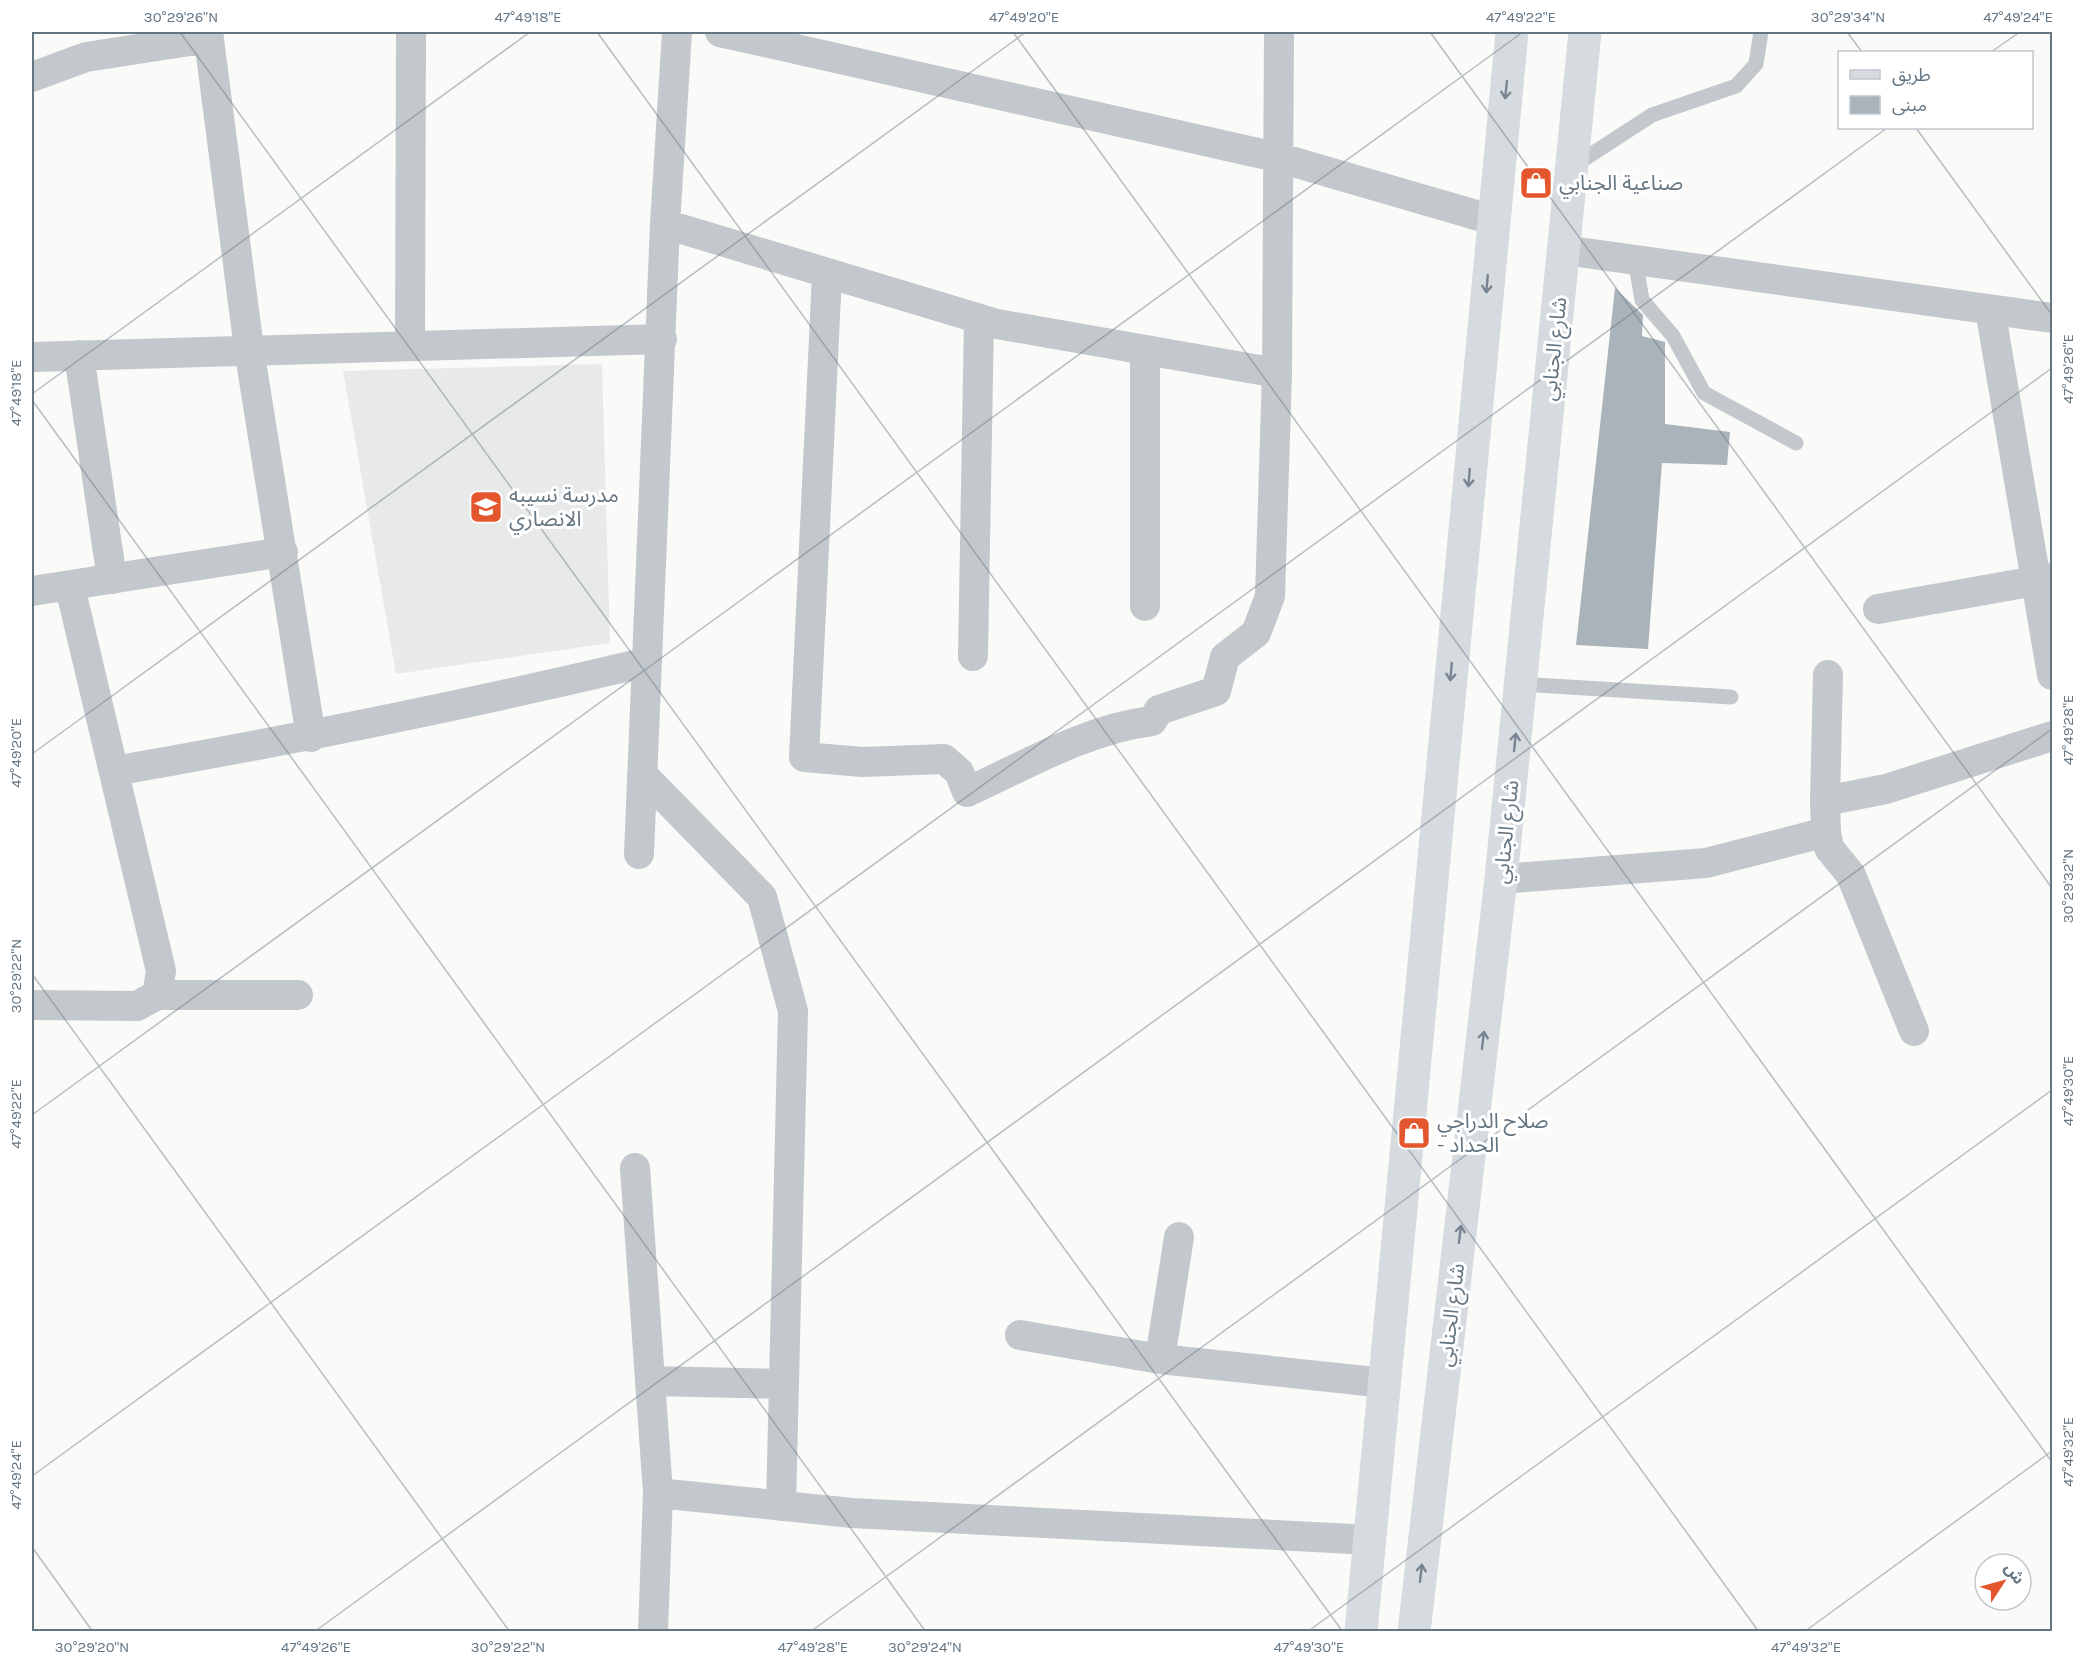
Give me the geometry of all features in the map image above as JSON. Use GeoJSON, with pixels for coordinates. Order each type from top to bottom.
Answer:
{"type":"FeatureCollection","features":[{"type":"Feature","properties":{"kind":"street"},"geometry":{"type":"LineString","coordinates":[[410,345],[411,32]]}},
{"type":"Feature","properties":{"kind":"street"},"geometry":{"type":"LineString","coordinates":[[639,854],[666,224],[677,32]]}},
{"type":"Feature","properties":{"kind":"street"},"geometry":{"type":"LineString","coordinates":[[720,32],[1280,158],[1493,220]]}},
{"type":"Feature","properties":{"kind":"street"},"geometry":{"type":"LineString","coordinates":[[827,275],[804,757],[862,762],[944,759],[960,772],[967,792],[1076,741],[1133,723],[1152,721],[1160,710],[1216,692],[1225,657],[1256,633],[1270,596],[1277,373],[1279,32]]}},
{"type":"Feature","properties":{"kind":"street"},"geometry":{"type":"LineString","coordinates":[[1361,1632],[1512,32]]}},
{"type":"Feature","properties":{"kind":"street","name":"شارع الجنابي"},"geometry":{"type":"LineString","coordinates":[[1414,1632],[1501,879],[1585,32]]}},
{"type":"Feature","properties":{"kind":"street"},"geometry":{"type":"LineString","coordinates":[[32,77],[86,57],[208,35],[249,349],[311,737]]}},
{"type":"Feature","properties":{"kind":"street"},"geometry":{"type":"LineString","coordinates":[[666,224],[827,275],[997,324],[1277,373]]}},
{"type":"Feature","properties":{"kind":"street"},"geometry":{"type":"LineString","coordinates":[[1564,250],[2052,318]]}},
{"type":"Feature","properties":{"kind":"street"},"geometry":{"type":"LineString","coordinates":[[1990,309],[2045,579],[2052,675]]}},
{"type":"Feature","properties":{"kind":"street"},"geometry":{"type":"LineString","coordinates":[[973,656],[980,319]]}},
{"type":"Feature","properties":{"kind":"street"},"geometry":{"type":"LineString","coordinates":[[32,357],[662,339]]}},
{"type":"Feature","properties":{"kind":"street"},"geometry":{"type":"LineString","coordinates":[[1145,351],[1145,606]]}},
{"type":"Feature","properties":{"kind":"street"},"geometry":{"type":"LineString","coordinates":[[79,355],[112,579]]}},
{"type":"Feature","properties":{"kind":"street"},"geometry":{"type":"LineString","coordinates":[[32,591],[70,587],[283,552]]}},
{"type":"Feature","properties":{"kind":"street"},"geometry":{"type":"LineString","coordinates":[[1878,609],[2045,579]]}},
{"type":"Feature","properties":{"kind":"street"},"geometry":{"type":"LineString","coordinates":[[70,587],[160,971],[157,995]]}},
{"type":"Feature","properties":{"kind":"street"},"geometry":{"type":"LineString","coordinates":[[114,771],[311,737],[488,700],[647,662]]}},
{"type":"Feature","properties":{"kind":"street"},"geometry":{"type":"LineString","coordinates":[[1828,675],[1825,801],[1829,848],[1851,875],[1914,1031]]}},
{"type":"Feature","properties":{"kind":"street"},"geometry":{"type":"LineString","coordinates":[[1825,801],[1887,789],[2052,736]]}},
{"type":"Feature","properties":{"kind":"street"},"geometry":{"type":"LineString","coordinates":[[642,774],[762,897],[793,1011],[781,1506]]}},
{"type":"Feature","properties":{"kind":"street"},"geometry":{"type":"LineString","coordinates":[[1501,879],[1707,863],[1826,832]]}},
{"type":"Feature","properties":{"kind":"street"},"geometry":{"type":"LineString","coordinates":[[32,1005],[137,1006],[157,995],[297,995]]}},
{"type":"Feature","properties":{"kind":"street"},"geometry":{"type":"LineString","coordinates":[[635,1168],[658,1493],[653,1632]]}},
{"type":"Feature","properties":{"kind":"street"},"geometry":{"type":"LineString","coordinates":[[1160,1359],[1179,1237]]}},
{"type":"Feature","properties":{"kind":"street"},"geometry":{"type":"LineString","coordinates":[[1020,1335],[1160,1359],[1385,1383]]}},
{"type":"Feature","properties":{"kind":"street"},"geometry":{"type":"LineString","coordinates":[[650,1381],[784,1384]]}},
{"type":"Feature","properties":{"kind":"street"},"geometry":{"type":"LineString","coordinates":[[658,1493],[852,1513],[1371,1540]]}},
{"type":"Feature","properties":{"kind":"lane"},"geometry":{"type":"LineString","coordinates":[[1572,167],[1652,115],[1736,86],[1756,64],[1761,32]]}},
{"type":"Feature","properties":{"kind":"lane"},"geometry":{"type":"LineString","coordinates":[[1635,259],[1642,300],[1673,336],[1704,393],[1796,443]]}},
{"type":"Feature","properties":{"kind":"lane"},"geometry":{"type":"LineString","coordinates":[[1520,684],[1731,697]]}},
{"type":"Feature","properties":{"kind":"shaded area","name":"مدرسة نسيبه الانصاري"},"geometry":{"type":"Polygon","coordinates":[[[602,364],[610,643],[396,674],[343,371],[602,364]]]}},
{"type":"Feature","properties":{"kind":"building"},"geometry":{"type":"Polygon","coordinates":[[[1615,288],[1643,315],[1642,336],[1665,342],[1665,424],[1730,432],[1727,465],[1662,463],[1648,649],[1576,645],[1615,288]]]}},
{"type":"Feature","properties":{"kind":"place","name":"صناعية الجنابي"},"geometry":{"type":"Point","coordinates":[1536,183]}},
{"type":"Feature","properties":{"kind":"place","name":"مدرسة نسيبه الانصاري"},"geometry":{"type":"Point","coordinates":[486,507]}},
{"type":"Feature","properties":{"kind":"place","name":"صلاح الدراجي - الحداد"},"geometry":{"type":"Point","coordinates":[1414,1133]}}]}
